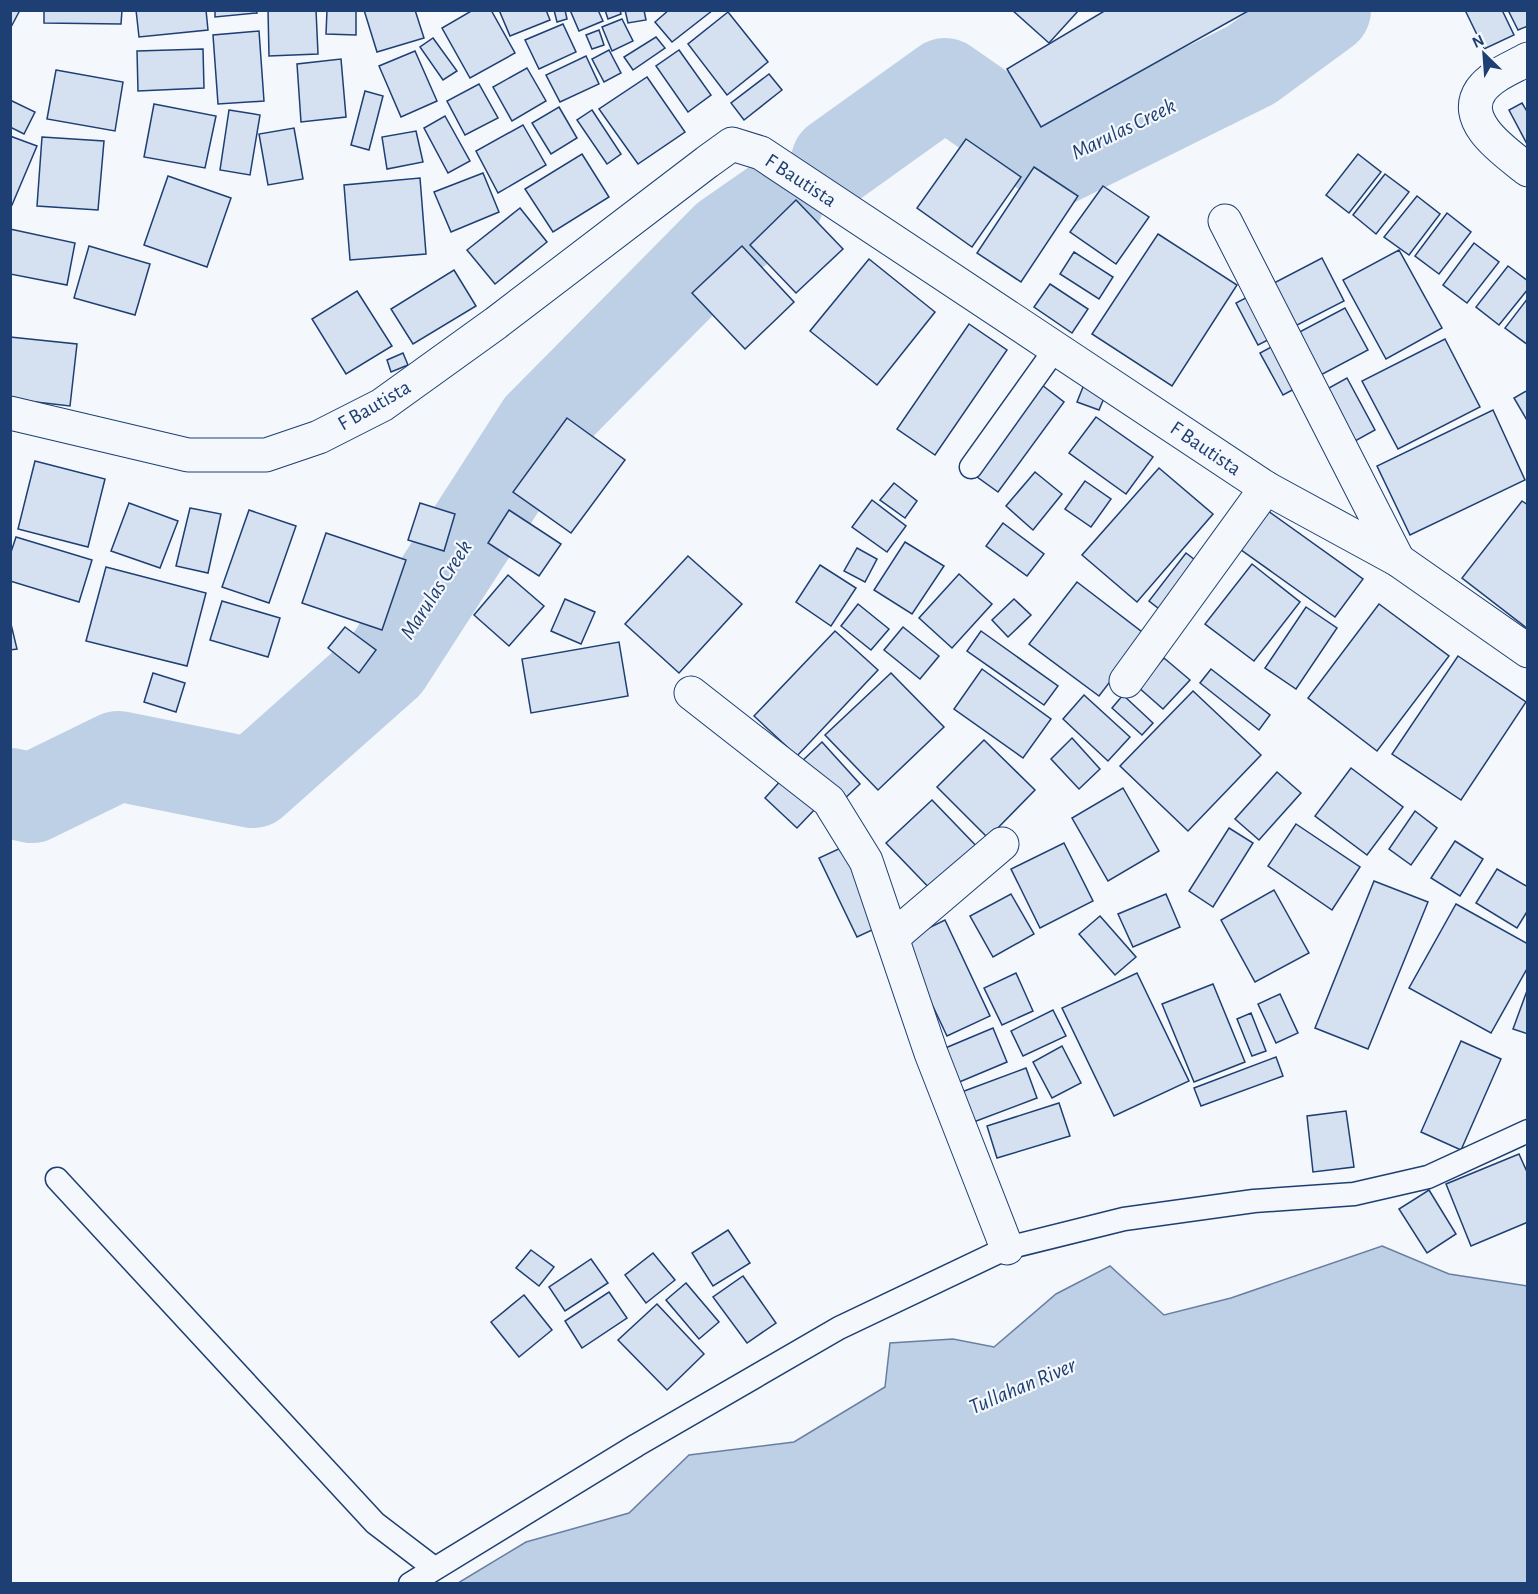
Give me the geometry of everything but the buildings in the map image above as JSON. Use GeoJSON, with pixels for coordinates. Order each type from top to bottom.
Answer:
{"type":"FeatureCollection","features":[{"type":"Feature","properties":{"kind":"street"},"geometry":{"type":"LineString","coordinates":[[1527,59],[1497,76],[1481,91],[1475,107],[1479,123],[1490,138],[1527,170]]}},
{"type":"Feature","properties":{"kind":"street","name":"F Bautista"},"geometry":{"type":"LineString","coordinates":[[10,413],[188,455],[266,455],[319,437],[382,405],[496,323],[732,144],[761,153],[1266,488],[1398,560],[1527,651]]}},
{"type":"Feature","properties":{"kind":"street"},"geometry":{"type":"LineString","coordinates":[[1225,221],[1398,560]]}},
{"type":"Feature","properties":{"kind":"street"},"geometry":{"type":"LineString","coordinates":[[1126,681],[1266,488]]}},
{"type":"Feature","properties":{"kind":"street"},"geometry":{"type":"LineString","coordinates":[[691,693],[829,801],[866,861],[932,1053],[1007,1248]]}},
{"type":"Feature","properties":{"kind":"street"},"geometry":{"type":"LineString","coordinates":[[893,937],[1002,844]]}},
{"type":"Feature","properties":{"kind":"lane"},"geometry":{"type":"LineString","coordinates":[[971,467],[1056,348]]}},
{"type":"Feature","properties":{"kind":"lane"},"geometry":{"type":"LineString","coordinates":[[410,1584],[637,1445],[839,1328],[1007,1248],[1124,1219],[1254,1201],[1354,1194],[1428,1177],[1527,1131]]}},
{"type":"Feature","properties":{"kind":"lane"},"geometry":{"type":"LineString","coordinates":[[57,1179],[375,1523],[434,1568]]}},
{"type":"Feature","properties":{"kind":"water","name":"Tullahan River"},"geometry":{"type":"Polygon","coordinates":[[[1382,1246],[1449,1274],[1527,1286],[1527,1583],[458,1583],[526,1542],[629,1513],[689,1455],[794,1442],[885,1387],[890,1343],[953,1339],[994,1347],[1056,1294],[1110,1266],[1164,1315],[1231,1298],[1382,1246]]]}},
{"type":"Feature","properties":{"kind":"waterway","name":"Marulas Creek"},"geometry":{"type":"LineString","coordinates":[[836,161],[945,83],[1057,161],[1251,65],[1326,10]]}},
{"type":"Feature","properties":{"kind":"waterway","name":"Marulas Creek"},"geometry":{"type":"LineString","coordinates":[[10,793],[32,798],[118,756],[253,783],[387,664],[540,426],[726,238],[779,201]]}}]}
